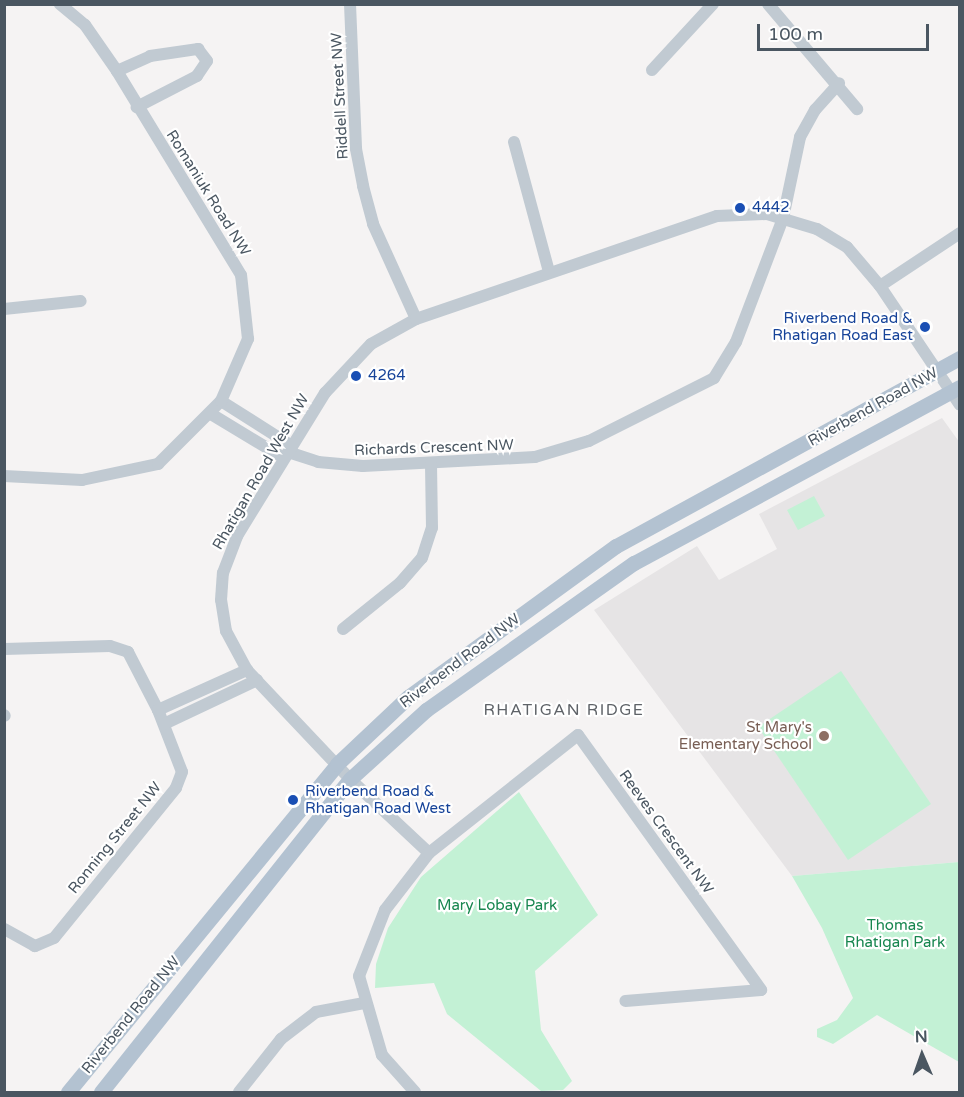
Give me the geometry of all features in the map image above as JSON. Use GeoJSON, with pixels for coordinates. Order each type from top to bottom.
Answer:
{"type":"FeatureCollection","features":[{"type":"Feature","properties":{"kind":"main road","name":"Riverbend Road NW"},"geometry":{"type":"LineString","coordinates":[[68,1092],[337,764],[408,697],[616,546],[939,373],[960,358]]}},
{"type":"Feature","properties":{"kind":"main road","name":"Riverbend Road NW"},"geometry":{"type":"LineString","coordinates":[[101,1092],[350,779],[426,710],[634,564],[957,395]]}},
{"type":"Feature","properties":{"kind":"street","name":"Romaniuk Road NW"},"geometry":{"type":"LineString","coordinates":[[4,476],[82,480],[158,464],[211,414],[221,401],[248,339],[241,274],[117,72],[85,25],[60,4]]}},
{"type":"Feature","properties":{"kind":"street","name":"Riddell Street NW"},"geometry":{"type":"LineString","coordinates":[[350,4],[356,149],[363,186],[373,224],[416,319]]}},
{"type":"Feature","properties":{"kind":"street"},"geometry":{"type":"LineString","coordinates":[[652,70],[713,4]]}},
{"type":"Feature","properties":{"kind":"street"},"geometry":{"type":"LineString","coordinates":[[768,4],[840,83],[857,109]]}},
{"type":"Feature","properties":{"kind":"street"},"geometry":{"type":"LineString","coordinates":[[117,72],[150,56],[198,48],[207,61],[197,76],[137,107]]}},
{"type":"Feature","properties":{"kind":"street","name":"Richards Crescent NW"},"geometry":{"type":"LineString","coordinates":[[288,452],[348,466],[514,461],[554,453],[589,441],[714,378],[734,348],[783,218],[800,137],[815,110],[840,83]]}},
{"type":"Feature","properties":{"kind":"street"},"geometry":{"type":"LineString","coordinates":[[514,142],[549,272]]}},
{"type":"Feature","properties":{"kind":"street","name":"Rhatigan Road West NW"},"geometry":{"type":"LineString","coordinates":[[429,853],[350,779],[247,670],[226,631],[222,573],[237,536],[325,393],[353,361],[416,319],[717,216],[750,213],[783,218],[832,235],[880,286],[939,373],[957,395]]}},
{"type":"Feature","properties":{"kind":"street"},"geometry":{"type":"LineString","coordinates":[[880,286],[960,232]]}},
{"type":"Feature","properties":{"kind":"street"},"geometry":{"type":"LineString","coordinates":[[4,309],[81,301]]}},
{"type":"Feature","properties":{"kind":"street"},"geometry":{"type":"LineString","coordinates":[[221,401],[288,452]]}},
{"type":"Feature","properties":{"kind":"street"},"geometry":{"type":"LineString","coordinates":[[211,414],[288,452]]}},
{"type":"Feature","properties":{"kind":"street"},"geometry":{"type":"LineString","coordinates":[[343,629],[400,583],[422,558],[432,528],[432,464]]}},
{"type":"Feature","properties":{"kind":"street","name":"Ronning Street NW"},"geometry":{"type":"LineString","coordinates":[[4,649],[122,648],[132,656],[181,766],[176,788],[54,938],[35,946],[4,929]]}},
{"type":"Feature","properties":{"kind":"street"},"geometry":{"type":"LineString","coordinates":[[158,710],[247,670]]}},
{"type":"Feature","properties":{"kind":"street"},"geometry":{"type":"LineString","coordinates":[[164,724],[257,680]]}},
{"type":"Feature","properties":{"kind":"street","name":"Reeves Crescent NW"},"geometry":{"type":"LineString","coordinates":[[429,853],[578,735],[761,990],[625,1001]]}},
{"type":"Feature","properties":{"kind":"street"},"geometry":{"type":"LineString","coordinates":[[415,1092],[382,1054],[364,1003],[359,976],[385,910],[429,853]]}},
{"type":"Feature","properties":{"kind":"street"},"geometry":{"type":"LineString","coordinates":[[239,1092],[281,1039],[316,1012],[364,1003]]}},
{"type":"Feature","properties":{"kind":"shaded area","name":"St Mary's Elementary School"},"geometry":{"type":"Polygon","coordinates":[[[942,418],[960,443],[959,862],[792,876],[594,610],[697,546],[719,580],[777,549],[759,514],[942,418]]]}},
{"type":"Feature","properties":{"kind":"green space"},"geometry":{"type":"Polygon","coordinates":[[[814,496],[825,516],[798,530],[787,510],[814,496]]]}},
{"type":"Feature","properties":{"kind":"green space"},"geometry":{"type":"Polygon","coordinates":[[[841,671],[931,804],[848,860],[758,727],[841,671]]]}},
{"type":"Feature","properties":{"kind":"green space","name":"Mary Lobay Park"},"geometry":{"type":"Polygon","coordinates":[[[519,792],[598,915],[535,971],[541,1030],[572,1081],[563,1090],[541,1091],[447,1014],[434,983],[375,988],[376,964],[388,928],[421,877],[519,792]]]}},
{"type":"Feature","properties":{"kind":"green space","name":"Thomas Rhatigan Park"},"geometry":{"type":"Polygon","coordinates":[[[959,862],[959,1062],[877,1015],[833,1044],[817,1037],[817,1029],[837,1020],[853,998],[822,928],[792,876],[959,862]]]}},
{"type":"Feature","properties":{"kind":"place","name":"4442"},"geometry":{"type":"Point","coordinates":[740,208]}},
{"type":"Feature","properties":{"kind":"place","name":"Riverbend Road & Rhatigan Road East"},"geometry":{"type":"Point","coordinates":[925,327]}},
{"type":"Feature","properties":{"kind":"place","name":"4264"},"geometry":{"type":"Point","coordinates":[356,376]}},
{"type":"Feature","properties":{"kind":"place","name":"St Mary's Elementary School"},"geometry":{"type":"Point","coordinates":[824,736]}},
{"type":"Feature","properties":{"kind":"place","name":"Riverbend Road & Rhatigan Road West"},"geometry":{"type":"Point","coordinates":[293,800]}},
{"type":"Feature","properties":{"kind":"district","name":"RHATIGAN RIDGE"},"geometry":{"type":"Point","coordinates":[564,710]}}]}
